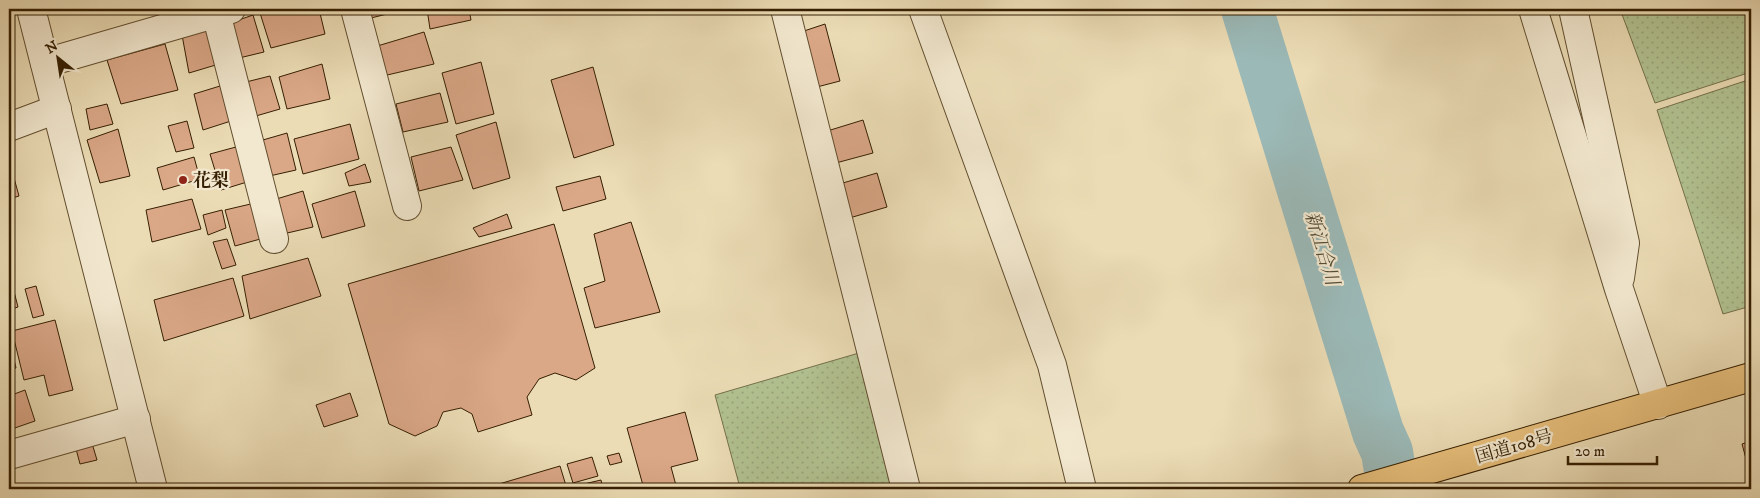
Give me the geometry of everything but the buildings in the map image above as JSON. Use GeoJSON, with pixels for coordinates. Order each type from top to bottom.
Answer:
{"type":"FeatureCollection","features":[{"type":"Feature","properties":{"kind":"highway","name":"国道108号"},"geometry":{"type":"LineString","coordinates":[[1362,489],[1751,377]]}},
{"type":"Feature","properties":{"kind":"street"},"geometry":{"type":"LineString","coordinates":[[31,9],[153,489]]}},
{"type":"Feature","properties":{"kind":"street"},"geometry":{"type":"LineString","coordinates":[[355,9],[406,206]]}},
{"type":"Feature","properties":{"kind":"street"},"geometry":{"type":"LineString","coordinates":[[785,9],[906,489]]}},
{"type":"Feature","properties":{"kind":"street"},"geometry":{"type":"LineString","coordinates":[[923,9],[1052,365],[1082,489]]}},
{"type":"Feature","properties":{"kind":"street"},"geometry":{"type":"LineString","coordinates":[[1533,9],[1654,406]]}},
{"type":"Feature","properties":{"kind":"street"},"geometry":{"type":"LineString","coordinates":[[1573,9],[1625,243],[1619,289]]}},
{"type":"Feature","properties":{"kind":"street"},"geometry":{"type":"LineString","coordinates":[[45,63],[223,11],[274,239]]}},
{"type":"Feature","properties":{"kind":"street"},"geometry":{"type":"LineString","coordinates":[[9,127],[56,109]]}},
{"type":"Feature","properties":{"kind":"street"},"geometry":{"type":"LineString","coordinates":[[9,455],[136,420]]}},
{"type":"Feature","properties":{"kind":"green space"},"geometry":{"type":"Polygon","coordinates":[[[1620,9],[1751,9],[1751,72],[1655,103],[1620,9]]]}},
{"type":"Feature","properties":{"kind":"green space"},"geometry":{"type":"Polygon","coordinates":[[[1751,79],[1751,306],[1723,314],[1657,110],[1751,79]]]}},
{"type":"Feature","properties":{"kind":"green space"},"geometry":{"type":"Polygon","coordinates":[[[859,353],[893,489],[727,489],[739,484],[715,395],[859,353]]]}},
{"type":"Feature","properties":{"kind":"waterway","name":"新江合川"},"geometry":{"type":"LineString","coordinates":[[1247,9],[1378,432],[1387,452],[1393,489]]}},
{"type":"Feature","properties":{"kind":"place","name":"花梨"},"geometry":{"type":"Point","coordinates":[183,180]}}]}
